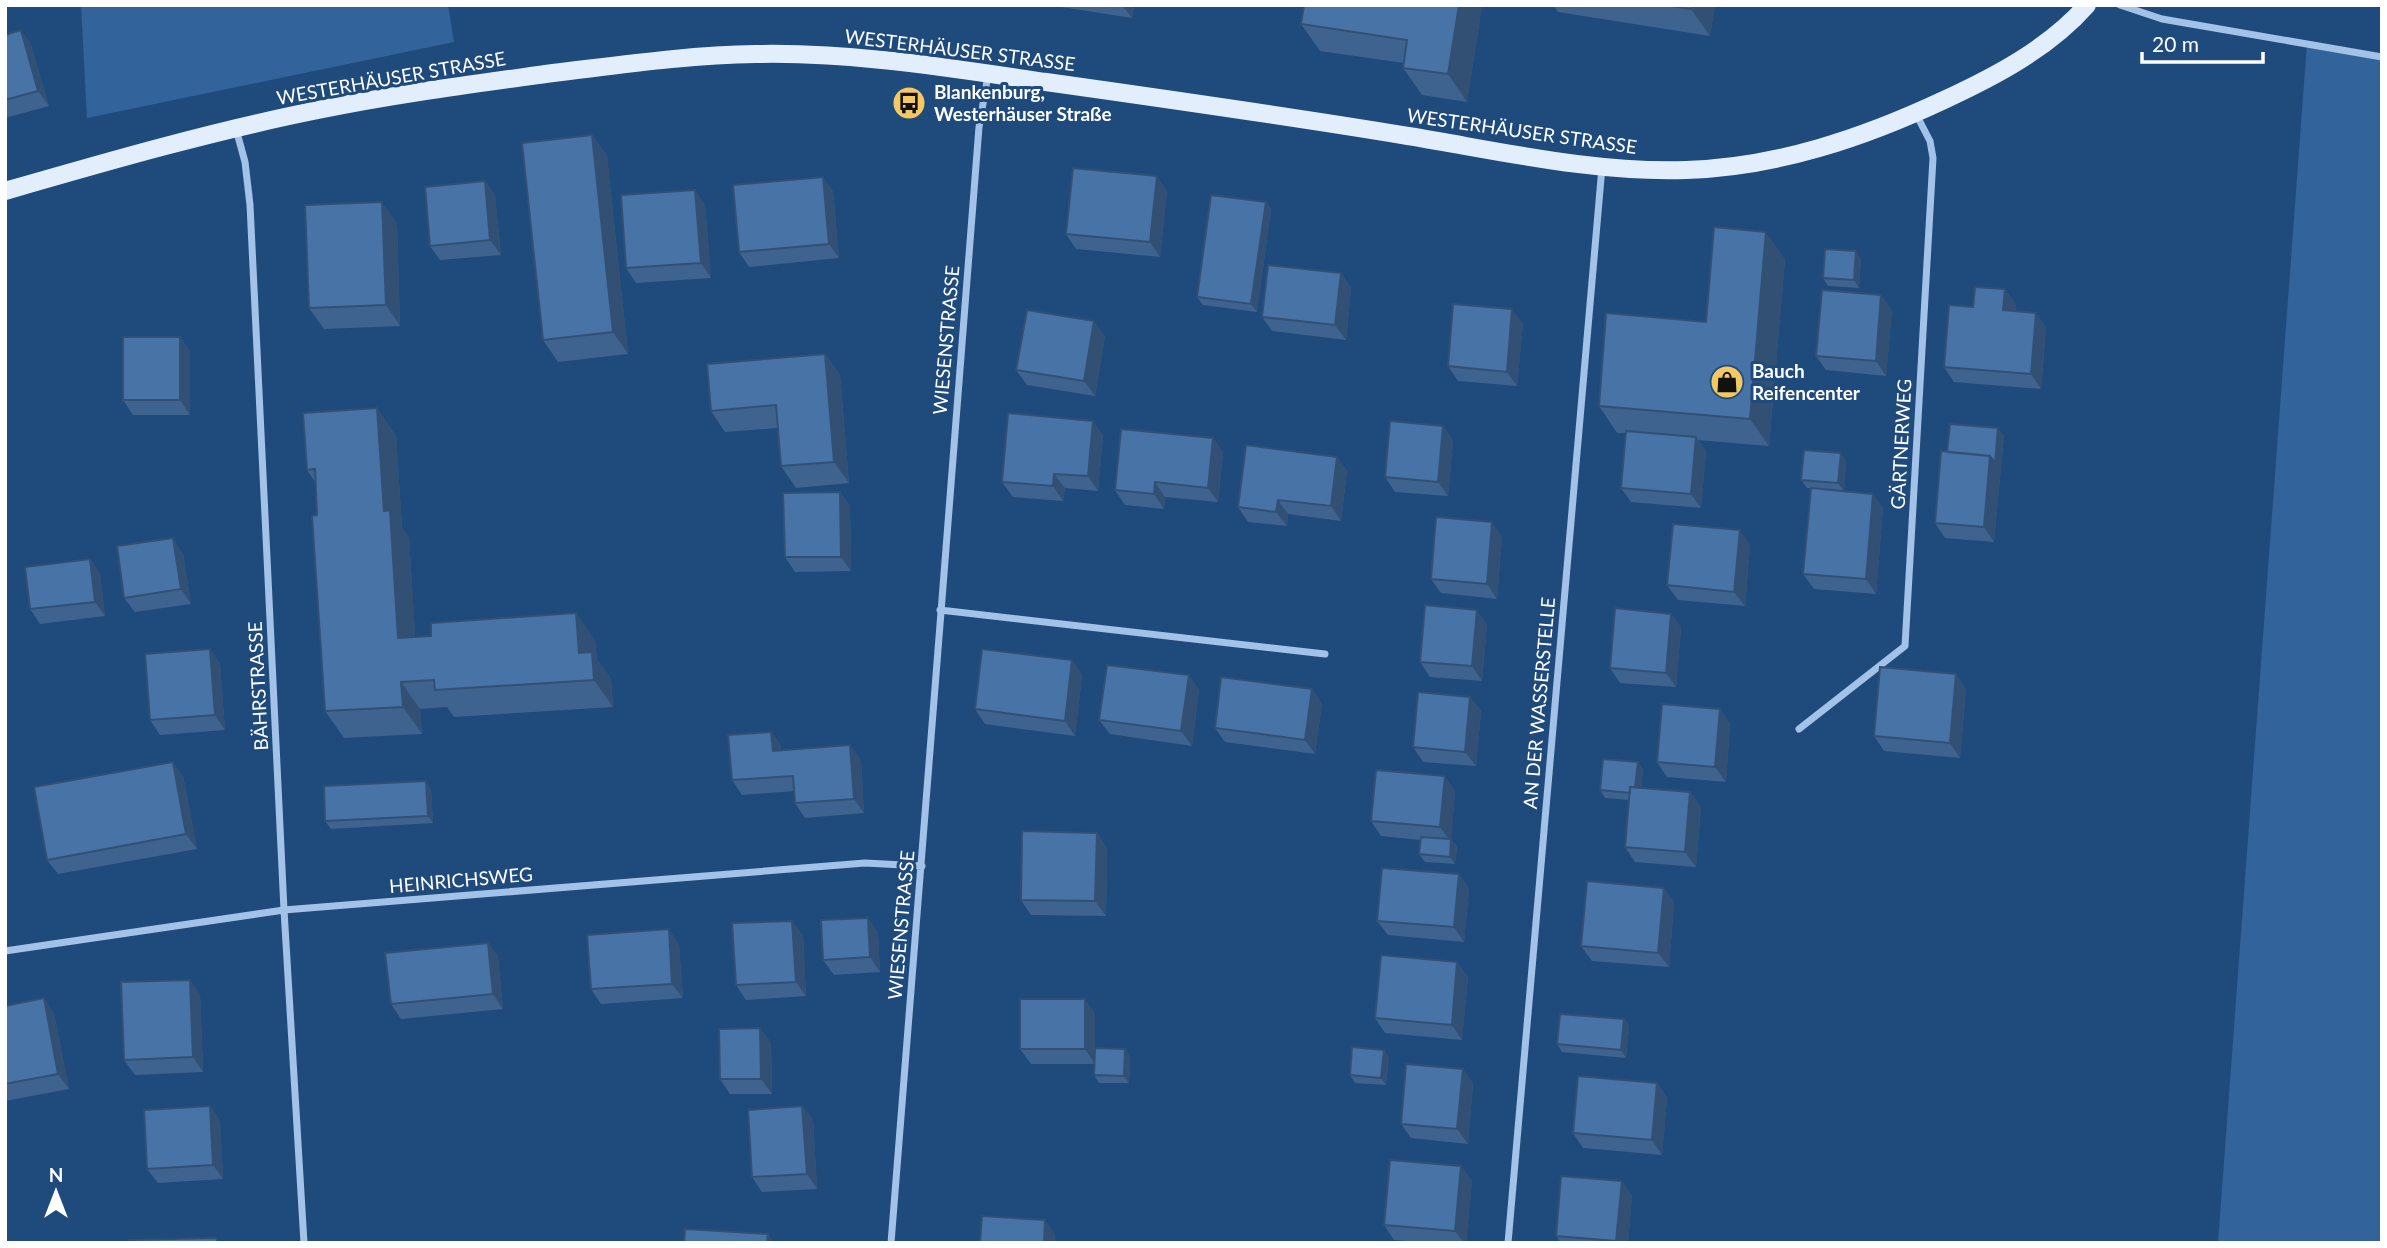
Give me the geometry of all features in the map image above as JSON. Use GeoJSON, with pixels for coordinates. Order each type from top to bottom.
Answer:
{"type":"FeatureCollection","features":[{"type":"Feature","properties":{"kind":"main road","name":"WESTERHÄUSER STRASSE"},"geometry":{"type":"LineString","coordinates":[[5,191],[236,128],[410,93],[694,57],[811,54],[900,62],[1274,114],[1602,166],[1689,170],[1756,162],[1827,146],[1881,129],[1988,80],[2070,24],[2087,5]]}},
{"type":"Feature","properties":{"kind":"street"},"geometry":{"type":"LineString","coordinates":[[2120,5],[2162,19],[2382,57]]}},
{"type":"Feature","properties":{"kind":"street","name":"WIESENSTRASSE"},"geometry":{"type":"LineString","coordinates":[[891,1243],[979,127],[988,74]]}},
{"type":"Feature","properties":{"kind":"street","name":"GÄRTNERWEG"},"geometry":{"type":"LineString","coordinates":[[1799,729],[1905,646],[1933,158],[1930,141],[1916,114]]}},
{"type":"Feature","properties":{"kind":"street","name":"BÄHRSTRASSE"},"geometry":{"type":"LineString","coordinates":[[236,128],[245,162],[250,205],[284,910],[304,1243]]}},
{"type":"Feature","properties":{"kind":"street","name":"AN DER WASSERSTELLE"},"geometry":{"type":"LineString","coordinates":[[1508,1243],[1602,166]]}},
{"type":"Feature","properties":{"kind":"street"},"geometry":{"type":"LineString","coordinates":[[940,610],[1325,654]]}},
{"type":"Feature","properties":{"kind":"street","name":"HEINRICHSWEG"},"geometry":{"type":"LineString","coordinates":[[5,951],[284,910],[865,863],[922,866]]}},
{"type":"Feature","properties":{"kind":"shaded area"},"geometry":{"type":"Polygon","coordinates":[[[81,5],[448,5],[454,42],[87,118],[81,5]]]}},
{"type":"Feature","properties":{"kind":"shaded area"},"geometry":{"type":"Polygon","coordinates":[[[2307,43],[2382,57],[2382,1243],[2218,1243],[2307,43]]]}},
{"type":"Feature","properties":{"kind":"building"},"geometry":{"type":"Polygon","coordinates":[[[1304,5],[1459,5],[1448,74],[1403,68],[1407,40],[1301,24],[1304,5]]]}},
{"type":"Feature","properties":{"kind":"building"},"geometry":{"type":"Polygon","coordinates":[[[1665,5],[1692,5],[1691,9],[1665,5]]]}},
{"type":"Feature","properties":{"kind":"building"},"geometry":{"type":"Polygon","coordinates":[[[21,30],[38,91],[5,100],[5,35],[21,30]]]}},
{"type":"Feature","properties":{"kind":"building"},"geometry":{"type":"Polygon","coordinates":[[[592,135],[613,332],[543,340],[522,143],[592,135]]]}},
{"type":"Feature","properties":{"kind":"building"},"geometry":{"type":"Polygon","coordinates":[[[1073,168],[1157,176],[1150,242],[1066,234],[1073,168]]]}},
{"type":"Feature","properties":{"kind":"building"},"geometry":{"type":"Polygon","coordinates":[[[823,177],[829,244],[739,252],[733,185],[823,177]]]}},
{"type":"Feature","properties":{"kind":"building"},"geometry":{"type":"Polygon","coordinates":[[[485,181],[490,240],[430,246],[425,187],[485,181]]]}},
{"type":"Feature","properties":{"kind":"building"},"geometry":{"type":"Polygon","coordinates":[[[695,190],[701,263],[626,268],[621,195],[695,190]]]}},
{"type":"Feature","properties":{"kind":"building"},"geometry":{"type":"Polygon","coordinates":[[[1211,195],[1266,202],[1251,304],[1197,297],[1211,195]]]}},
{"type":"Feature","properties":{"kind":"building"},"geometry":{"type":"Polygon","coordinates":[[[382,202],[386,305],[309,308],[305,205],[382,202]]]}},
{"type":"Feature","properties":{"kind":"building"},"geometry":{"type":"Polygon","coordinates":[[[1714,227],[1766,232],[1750,419],[1599,406],[1606,313],[1706,322],[1714,227]]]}},
{"type":"Feature","properties":{"kind":"building"},"geometry":{"type":"Polygon","coordinates":[[[1825,249],[1856,251],[1854,280],[1823,278],[1825,249]]]}},
{"type":"Feature","properties":{"kind":"building"},"geometry":{"type":"Polygon","coordinates":[[[1268,265],[1341,273],[1335,325],[1262,317],[1268,265]]]}},
{"type":"Feature","properties":{"kind":"building"},"geometry":{"type":"Polygon","coordinates":[[[1975,287],[2005,289],[2003,310],[2036,313],[2031,374],[1944,367],[1949,305],[1973,307],[1975,287]]]}},
{"type":"Feature","properties":{"kind":"building"},"geometry":{"type":"Polygon","coordinates":[[[1822,290],[1881,295],[1876,361],[1816,356],[1822,290]]]}},
{"type":"Feature","properties":{"kind":"building"},"geometry":{"type":"Polygon","coordinates":[[[1453,304],[1512,309],[1507,372],[1448,366],[1453,304]]]}},
{"type":"Feature","properties":{"kind":"building"},"geometry":{"type":"Polygon","coordinates":[[[1027,310],[1094,321],[1084,381],[1016,370],[1027,310]]]}},
{"type":"Feature","properties":{"kind":"building"},"geometry":{"type":"Polygon","coordinates":[[[123,337],[180,337],[180,400],[123,400],[123,337]]]}},
{"type":"Feature","properties":{"kind":"building"},"geometry":{"type":"Polygon","coordinates":[[[825,354],[834,462],[781,466],[776,405],[711,411],[707,364],[825,354]]]}},
{"type":"Feature","properties":{"kind":"building"},"geometry":{"type":"Polygon","coordinates":[[[377,408],[384,511],[390,510],[398,638],[431,636],[431,623],[576,613],[579,653],[592,652],[594,680],[435,690],[434,680],[401,682],[403,707],[325,711],[312,516],[317,515],[315,469],[307,470],[303,413],[377,408]]]}},
{"type":"Feature","properties":{"kind":"building"},"geometry":{"type":"Polygon","coordinates":[[[1008,413],[1093,421],[1088,476],[1054,474],[1053,486],[1002,482],[1008,413]]]}},
{"type":"Feature","properties":{"kind":"building"},"geometry":{"type":"Polygon","coordinates":[[[1390,421],[1443,426],[1438,482],[1385,477],[1390,421]]]}},
{"type":"Feature","properties":{"kind":"building"},"geometry":{"type":"Polygon","coordinates":[[[1950,424],[1998,428],[1995,463],[1990,456],[1947,452],[1950,424]]]}},
{"type":"Feature","properties":{"kind":"building"},"geometry":{"type":"Polygon","coordinates":[[[1121,429],[1213,438],[1208,488],[1155,482],[1154,494],[1115,490],[1121,429]]]}},
{"type":"Feature","properties":{"kind":"building"},"geometry":{"type":"Polygon","coordinates":[[[1626,431],[1696,437],[1691,494],[1621,488],[1626,431]]]}},
{"type":"Feature","properties":{"kind":"building"},"geometry":{"type":"Polygon","coordinates":[[[1246,445],[1337,457],[1331,506],[1278,500],[1276,512],[1238,507],[1246,445]]]}},
{"type":"Feature","properties":{"kind":"building"},"geometry":{"type":"Polygon","coordinates":[[[1804,450],[1841,453],[1838,483],[1801,480],[1804,450]]]}},
{"type":"Feature","properties":{"kind":"building"},"geometry":{"type":"Polygon","coordinates":[[[1941,451],[1990,456],[1984,527],[1935,523],[1941,451]]]}},
{"type":"Feature","properties":{"kind":"building"},"geometry":{"type":"Polygon","coordinates":[[[1811,488],[1873,494],[1866,579],[1803,574],[1811,488]]]}},
{"type":"Feature","properties":{"kind":"building"},"geometry":{"type":"Polygon","coordinates":[[[840,492],[841,557],[785,557],[783,493],[840,492]]]}},
{"type":"Feature","properties":{"kind":"building"},"geometry":{"type":"Polygon","coordinates":[[[1436,517],[1492,522],[1487,584],[1431,579],[1436,517]]]}},
{"type":"Feature","properties":{"kind":"building"},"geometry":{"type":"Polygon","coordinates":[[[1673,524],[1740,530],[1734,592],[1667,585],[1673,524]]]}},
{"type":"Feature","properties":{"kind":"building"},"geometry":{"type":"Polygon","coordinates":[[[173,538],[181,589],[124,598],[117,546],[173,538]]]}},
{"type":"Feature","properties":{"kind":"building"},"geometry":{"type":"Polygon","coordinates":[[[90,559],[95,602],[30,609],[25,567],[90,559]]]}},
{"type":"Feature","properties":{"kind":"building"},"geometry":{"type":"Polygon","coordinates":[[[1425,605],[1477,610],[1472,666],[1420,662],[1425,605]]]}},
{"type":"Feature","properties":{"kind":"building"},"geometry":{"type":"Polygon","coordinates":[[[1615,608],[1671,614],[1666,673],[1610,668],[1615,608]]]}},
{"type":"Feature","properties":{"kind":"building"},"geometry":{"type":"Polygon","coordinates":[[[210,649],[215,715],[150,720],[145,654],[210,649]]]}},
{"type":"Feature","properties":{"kind":"building"},"geometry":{"type":"Polygon","coordinates":[[[982,649],[1072,660],[1065,721],[975,709],[982,649]]]}},
{"type":"Feature","properties":{"kind":"building"},"geometry":{"type":"Polygon","coordinates":[[[1107,665],[1189,675],[1181,731],[1099,720],[1107,665]]]}},
{"type":"Feature","properties":{"kind":"building"},"geometry":{"type":"Polygon","coordinates":[[[1880,667],[1956,674],[1950,743],[1874,736],[1880,667]]]}},
{"type":"Feature","properties":{"kind":"building"},"geometry":{"type":"Polygon","coordinates":[[[1221,677],[1312,689],[1305,740],[1215,728],[1221,677]]]}},
{"type":"Feature","properties":{"kind":"building"},"geometry":{"type":"Polygon","coordinates":[[[1418,692],[1470,697],[1465,752],[1413,747],[1418,692]]]}},
{"type":"Feature","properties":{"kind":"building"},"geometry":{"type":"Polygon","coordinates":[[[1662,704],[1720,709],[1715,767],[1657,762],[1662,704]]]}},
{"type":"Feature","properties":{"kind":"building"},"geometry":{"type":"Polygon","coordinates":[[[771,732],[773,751],[850,745],[854,799],[795,803],[793,776],[732,780],[728,735],[771,732]]]}},
{"type":"Feature","properties":{"kind":"building"},"geometry":{"type":"Polygon","coordinates":[[[1603,759],[1638,762],[1635,787],[1630,787],[1630,793],[1600,790],[1603,759]]]}},
{"type":"Feature","properties":{"kind":"building"},"geometry":{"type":"Polygon","coordinates":[[[173,762],[186,834],[47,860],[34,787],[173,762]]]}},
{"type":"Feature","properties":{"kind":"building"},"geometry":{"type":"Polygon","coordinates":[[[1376,770],[1445,776],[1440,827],[1371,821],[1376,770]]]}},
{"type":"Feature","properties":{"kind":"building"},"geometry":{"type":"Polygon","coordinates":[[[426,781],[428,816],[325,821],[324,786],[426,781]]]}},
{"type":"Feature","properties":{"kind":"building"},"geometry":{"type":"Polygon","coordinates":[[[1630,787],[1690,792],[1685,852],[1625,847],[1630,787]]]}},
{"type":"Feature","properties":{"kind":"building"},"geometry":{"type":"Polygon","coordinates":[[[1022,831],[1097,833],[1095,901],[1021,900],[1022,831]]]}},
{"type":"Feature","properties":{"kind":"building"},"geometry":{"type":"Polygon","coordinates":[[[1421,837],[1451,839],[1450,857],[1419,854],[1421,837]]]}},
{"type":"Feature","properties":{"kind":"building"},"geometry":{"type":"Polygon","coordinates":[[[1382,868],[1459,874],[1454,927],[1377,921],[1382,868]]]}},
{"type":"Feature","properties":{"kind":"building"},"geometry":{"type":"Polygon","coordinates":[[[1587,881],[1664,888],[1658,953],[1581,946],[1587,881]]]}},
{"type":"Feature","properties":{"kind":"building"},"geometry":{"type":"Polygon","coordinates":[[[868,918],[870,957],[823,960],[821,920],[868,918]]]}},
{"type":"Feature","properties":{"kind":"building"},"geometry":{"type":"Polygon","coordinates":[[[792,921],[796,982],[736,985],[732,923],[792,921]]]}},
{"type":"Feature","properties":{"kind":"building"},"geometry":{"type":"Polygon","coordinates":[[[669,929],[672,984],[591,989],[587,935],[669,929]]]}},
{"type":"Feature","properties":{"kind":"building"},"geometry":{"type":"Polygon","coordinates":[[[488,943],[493,994],[391,1004],[385,953],[488,943]]]}},
{"type":"Feature","properties":{"kind":"building"},"geometry":{"type":"Polygon","coordinates":[[[1381,955],[1457,962],[1452,1025],[1375,1018],[1381,955]]]}},
{"type":"Feature","properties":{"kind":"building"},"geometry":{"type":"Polygon","coordinates":[[[190,980],[193,1057],[124,1060],[121,982],[190,980]]]}},
{"type":"Feature","properties":{"kind":"building"},"geometry":{"type":"Polygon","coordinates":[[[44,998],[58,1074],[5,1084],[5,1006],[44,998]]]}},
{"type":"Feature","properties":{"kind":"building"},"geometry":{"type":"Polygon","coordinates":[[[1020,999],[1085,999],[1085,1049],[1020,1049],[1020,999]]]}},
{"type":"Feature","properties":{"kind":"building"},"geometry":{"type":"Polygon","coordinates":[[[1560,1014],[1624,1019],[1621,1050],[1557,1044],[1560,1014]]]}},
{"type":"Feature","properties":{"kind":"building"},"geometry":{"type":"Polygon","coordinates":[[[760,1028],[761,1079],[720,1079],[719,1029],[760,1028]]]}},
{"type":"Feature","properties":{"kind":"building"},"geometry":{"type":"Polygon","coordinates":[[[1352,1047],[1384,1050],[1381,1078],[1350,1075],[1352,1047]]]}},
{"type":"Feature","properties":{"kind":"building"},"geometry":{"type":"Polygon","coordinates":[[[1095,1048],[1125,1049],[1124,1076],[1094,1075],[1095,1048]]]}},
{"type":"Feature","properties":{"kind":"building"},"geometry":{"type":"Polygon","coordinates":[[[1406,1064],[1463,1069],[1457,1129],[1401,1124],[1406,1064]]]}},
{"type":"Feature","properties":{"kind":"building"},"geometry":{"type":"Polygon","coordinates":[[[1578,1076],[1657,1083],[1652,1140],[1573,1133],[1578,1076]]]}},
{"type":"Feature","properties":{"kind":"building"},"geometry":{"type":"Polygon","coordinates":[[[210,1106],[213,1165],[147,1169],[144,1110],[210,1106]]]}},
{"type":"Feature","properties":{"kind":"building"},"geometry":{"type":"Polygon","coordinates":[[[802,1106],[807,1174],[752,1177],[748,1110],[802,1106]]]}},
{"type":"Feature","properties":{"kind":"building"},"geometry":{"type":"Polygon","coordinates":[[[1390,1160],[1461,1166],[1455,1231],[1384,1225],[1390,1160]]]}},
{"type":"Feature","properties":{"kind":"building"},"geometry":{"type":"Polygon","coordinates":[[[1561,1176],[1622,1181],[1616,1241],[1556,1236],[1561,1176]]]}},
{"type":"Feature","properties":{"kind":"building"},"geometry":{"type":"Polygon","coordinates":[[[982,1216],[1045,1220],[1044,1243],[980,1243],[982,1216]]]}},
{"type":"Feature","properties":{"kind":"building"},"geometry":{"type":"Polygon","coordinates":[[[685,1229],[768,1234],[767,1243],[684,1243],[685,1229]]]}},
{"type":"Feature","properties":{"kind":"building"},"geometry":{"type":"Polygon","coordinates":[[[217,1238],[217,1243],[129,1243],[129,1240],[217,1238]]]}},
{"type":"Feature","properties":{"kind":"place","name":"Blankenburg, Westerhäuser Straße"},"geometry":{"type":"Point","coordinates":[909,103]}},
{"type":"Feature","properties":{"kind":"place","name":"Bauch Reifencenter"},"geometry":{"type":"Point","coordinates":[1727,382]}}]}
